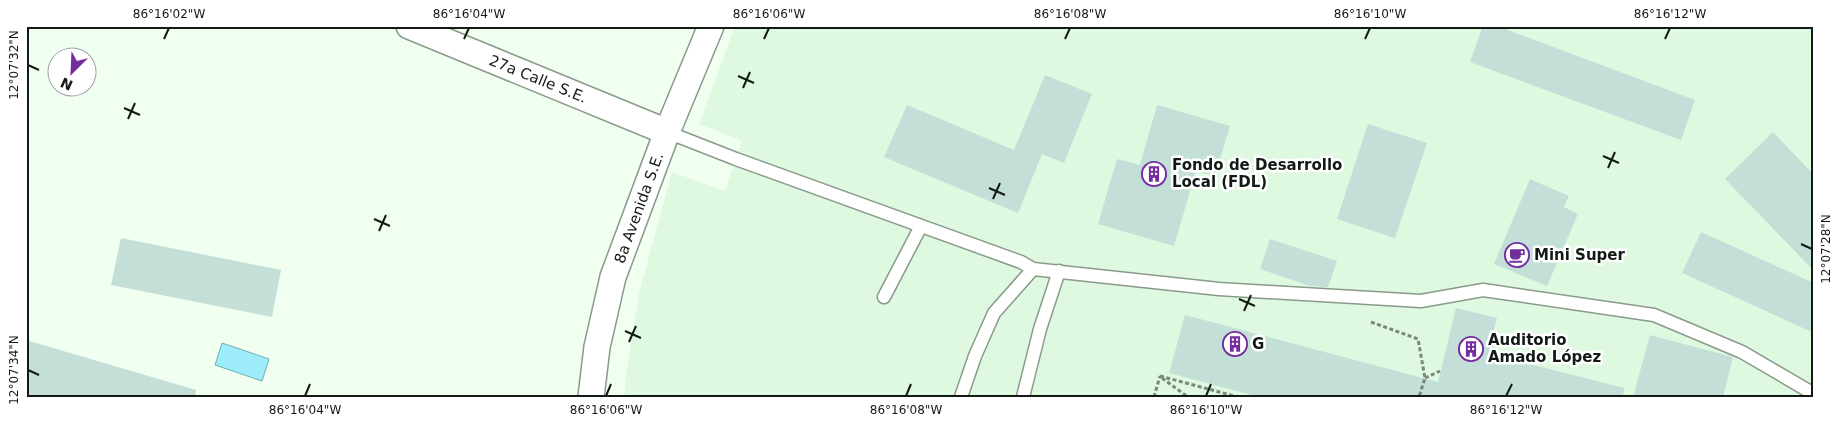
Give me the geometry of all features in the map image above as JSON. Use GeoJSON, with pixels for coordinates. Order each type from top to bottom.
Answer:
{"type":"FeatureCollection","features":[{"type":"Feature","properties":{"kind":"street","name":"27a Calle S.E."},"geometry":{"type":"LineString","coordinates":[[409,26],[667,132]]}},
{"type":"Feature","properties":{"kind":"street","name":"8a Avenida S.E."},"geometry":{"type":"LineString","coordinates":[[591,397],[597,347],[613,278],[667,132],[710,26]]}},
{"type":"Feature","properties":{"kind":"lane"},"geometry":{"type":"LineString","coordinates":[[667,132],[1021,262],[1033,269],[1218,289],[1421,301],[1484,290],[1654,315],[1742,352],[1814,394]]}},
{"type":"Feature","properties":{"kind":"lane"},"geometry":{"type":"LineString","coordinates":[[884,297],[921,226]]}},
{"type":"Feature","properties":{"kind":"lane"},"geometry":{"type":"LineString","coordinates":[[961,397],[975,356],[994,313],[1033,269]]}},
{"type":"Feature","properties":{"kind":"lane"},"geometry":{"type":"LineString","coordinates":[[1023,397],[1040,329],[1059,271]]}},
{"type":"Feature","properties":{"kind":"path"},"geometry":{"type":"LineString","coordinates":[[1364,320],[1418,338],[1425,378],[1419,397]]}},
{"type":"Feature","properties":{"kind":"path"},"geometry":{"type":"LineString","coordinates":[[1425,378],[1440,371]]}},
{"type":"Feature","properties":{"kind":"path"},"geometry":{"type":"LineString","coordinates":[[1154,397],[1160,376]]}},
{"type":"Feature","properties":{"kind":"path"},"geometry":{"type":"LineString","coordinates":[[1160,376],[1188,397]]}},
{"type":"Feature","properties":{"kind":"path"},"geometry":{"type":"LineString","coordinates":[[1160,376],[1238,397]]}},
{"type":"Feature","properties":{"kind":"shaded area"},"geometry":{"type":"Polygon","coordinates":[[[735,26],[1814,26],[1814,397],[625,397],[625,381],[639,293],[672,172],[725,191],[742,141],[699,124],[735,26]]]}},
{"type":"Feature","properties":{"kind":"water"},"geometry":{"type":"Polygon","coordinates":[[[222,343],[269,359],[262,381],[215,365],[222,343]]]}},
{"type":"Feature","properties":{"kind":"building"},"geometry":{"type":"Polygon","coordinates":[[[1483,26],[1497,26],[1695,100],[1681,140],[1470,62],[1483,26]]]}},
{"type":"Feature","properties":{"kind":"building"},"geometry":{"type":"Polygon","coordinates":[[[1045,75],[1092,94],[1064,163],[1042,154],[1018,213],[884,157],[907,105],[1014,150],[1045,75]]]}},
{"type":"Feature","properties":{"kind":"building","name":"Fondo de Desarrollo Local (FDL)"},"geometry":{"type":"Polygon","coordinates":[[[1157,105],[1230,126],[1215,176],[1196,171],[1174,246],[1098,224],[1117,159],[1140,165],[1157,105]]]}},
{"type":"Feature","properties":{"kind":"building"},"geometry":{"type":"Polygon","coordinates":[[[1368,124],[1427,143],[1395,238],[1337,219],[1368,124]]]}},
{"type":"Feature","properties":{"kind":"building"},"geometry":{"type":"Polygon","coordinates":[[[1773,132],[1814,175],[1814,271],[1725,179],[1773,132]]]}},
{"type":"Feature","properties":{"kind":"building"},"geometry":{"type":"Polygon","coordinates":[[[1530,179],[1569,196],[1564,207],[1578,214],[1547,286],[1494,264],[1530,179]]]}},
{"type":"Feature","properties":{"kind":"building"},"geometry":{"type":"Polygon","coordinates":[[[1701,232],[1814,283],[1814,333],[1682,273],[1701,232]]]}},
{"type":"Feature","properties":{"kind":"building"},"geometry":{"type":"Polygon","coordinates":[[[121,238],[281,270],[272,317],[111,285],[121,238]]]}},
{"type":"Feature","properties":{"kind":"building"},"geometry":{"type":"Polygon","coordinates":[[[1270,239],[1337,261],[1328,287],[1310,286],[1260,269],[1270,239]]]}},
{"type":"Feature","properties":{"kind":"building"},"geometry":{"type":"Polygon","coordinates":[[[1456,308],[1497,318],[1491,341],[1497,342],[1494,355],[1624,388],[1623,397],[1259,397],[1169,373],[1185,315],[1438,382],[1456,308]]]}},
{"type":"Feature","properties":{"kind":"building"},"geometry":{"type":"Polygon","coordinates":[[[1650,335],[1733,357],[1723,397],[1633,397],[1650,335]]]}},
{"type":"Feature","properties":{"kind":"building"},"geometry":{"type":"Polygon","coordinates":[[[26,340],[196,390],[195,397],[26,397],[26,340]]]}},
{"type":"Feature","properties":{"kind":"place","name":"Fondo de Desarrollo Local (FDL)"},"geometry":{"type":"Point","coordinates":[1154,174]}},
{"type":"Feature","properties":{"kind":"place","name":"Mini Super"},"geometry":{"type":"Point","coordinates":[1517,255]}},
{"type":"Feature","properties":{"kind":"place","name":"G"},"geometry":{"type":"Point","coordinates":[1235,344]}},
{"type":"Feature","properties":{"kind":"place","name":"Auditorio Amado López"},"geometry":{"type":"Point","coordinates":[1471,349]}}]}
